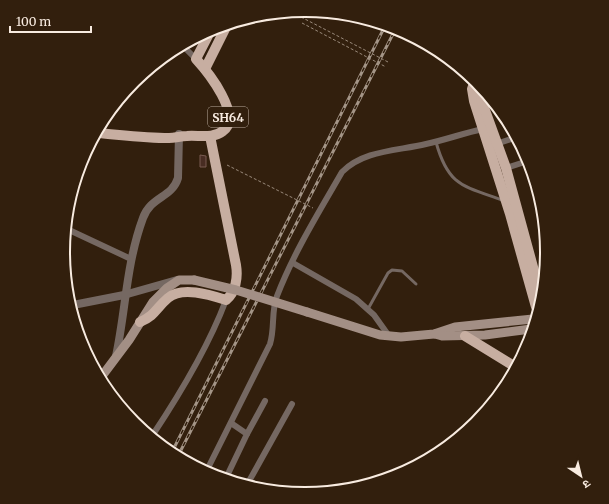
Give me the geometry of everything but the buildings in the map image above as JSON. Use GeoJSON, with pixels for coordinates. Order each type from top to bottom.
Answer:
{"type":"FeatureCollection","features":[{"type":"Feature","properties":{"kind":"main road"},"geometry":{"type":"LineString","coordinates":[[205,69],[224,31]]}},
{"type":"Feature","properties":{"kind":"main road"},"geometry":{"type":"LineString","coordinates":[[196,60],[207,39]]}},
{"type":"Feature","properties":{"kind":"main road","name":"SH64"},"geometry":{"type":"LineString","coordinates":[[105,128],[182,136],[210,136],[224,130],[228,126],[229,120],[223,97],[205,69],[196,60]]}},
{"type":"Feature","properties":{"kind":"main road"},"geometry":{"type":"LineString","coordinates":[[473,89],[473,95],[483,129],[506,168],[537,282]]}},
{"type":"Feature","properties":{"kind":"main road"},"geometry":{"type":"LineString","coordinates":[[485,102],[493,146],[506,201],[534,301]]}},
{"type":"Feature","properties":{"kind":"main road","name":"SH64"},"geometry":{"type":"LineString","coordinates":[[101,133],[170,138],[182,136]]}},
{"type":"Feature","properties":{"kind":"main road"},"geometry":{"type":"LineString","coordinates":[[140,322],[151,318],[167,298],[180,292],[226,300],[231,296],[237,278],[237,272],[210,136]]}},
{"type":"Feature","properties":{"kind":"main road"},"geometry":{"type":"LineString","coordinates":[[104,374],[153,302],[167,288],[179,280],[194,280],[236,290],[380,335],[434,334],[442,336],[465,336],[526,329]]}},
{"type":"Feature","properties":{"kind":"main road"},"geometry":{"type":"LineString","coordinates":[[434,334],[454,327],[529,319]]}},
{"type":"Feature","properties":{"kind":"main road"},"geometry":{"type":"LineString","coordinates":[[465,336],[511,364]]}},
{"type":"Feature","properties":{"kind":"street"},"geometry":{"type":"LineString","coordinates":[[186,49],[196,60]]}},
{"type":"Feature","properties":{"kind":"street"},"geometry":{"type":"LineString","coordinates":[[209,466],[270,344],[273,333],[276,297],[300,245],[342,172],[352,162],[364,156],[436,142],[483,129]]}},
{"type":"Feature","properties":{"kind":"street"},"geometry":{"type":"LineString","coordinates":[[116,356],[121,331],[124,295],[131,259],[143,217],[154,201],[172,190],[176,185],[182,136]]}},
{"type":"Feature","properties":{"kind":"street"},"geometry":{"type":"LineString","coordinates":[[493,146],[511,139]]}},
{"type":"Feature","properties":{"kind":"street"},"geometry":{"type":"LineString","coordinates":[[506,168],[522,163]]}},
{"type":"Feature","properties":{"kind":"street"},"geometry":{"type":"LineString","coordinates":[[71,231],[131,259]]}},
{"type":"Feature","properties":{"kind":"street"},"geometry":{"type":"LineString","coordinates":[[293,262],[356,299],[368,309],[389,336]]}},
{"type":"Feature","properties":{"kind":"street"},"geometry":{"type":"LineString","coordinates":[[76,304],[124,295],[163,283],[179,280]]}},
{"type":"Feature","properties":{"kind":"street"},"geometry":{"type":"LineString","coordinates":[[154,433],[176,400],[220,317],[226,300]]}},
{"type":"Feature","properties":{"kind":"street"},"geometry":{"type":"LineString","coordinates":[[228,474],[265,401]]}},
{"type":"Feature","properties":{"kind":"street"},"geometry":{"type":"LineString","coordinates":[[250,480],[292,404]]}},
{"type":"Feature","properties":{"kind":"street"},"geometry":{"type":"LineString","coordinates":[[231,423],[248,434]]}},
{"type":"Feature","properties":{"kind":"lane"},"geometry":{"type":"LineString","coordinates":[[436,142],[442,162],[456,182],[506,201]]}},
{"type":"Feature","properties":{"kind":"lane"},"geometry":{"type":"LineString","coordinates":[[368,309],[392,270],[402,272],[416,284]]}},
{"type":"Feature","properties":{"kind":"path"},"geometry":{"type":"LineString","coordinates":[[301,17],[388,62]]}},
{"type":"Feature","properties":{"kind":"path"},"geometry":{"type":"LineString","coordinates":[[302,23],[386,67]]}},
{"type":"Feature","properties":{"kind":"path"},"geometry":{"type":"LineString","coordinates":[[227,165],[313,208]]}},
{"type":"Feature","properties":{"kind":"railway"},"geometry":{"type":"LineString","coordinates":[[174,447],[383,30]]}},
{"type":"Feature","properties":{"kind":"railway"},"geometry":{"type":"LineString","coordinates":[[180,451],[393,34]]}}]}
